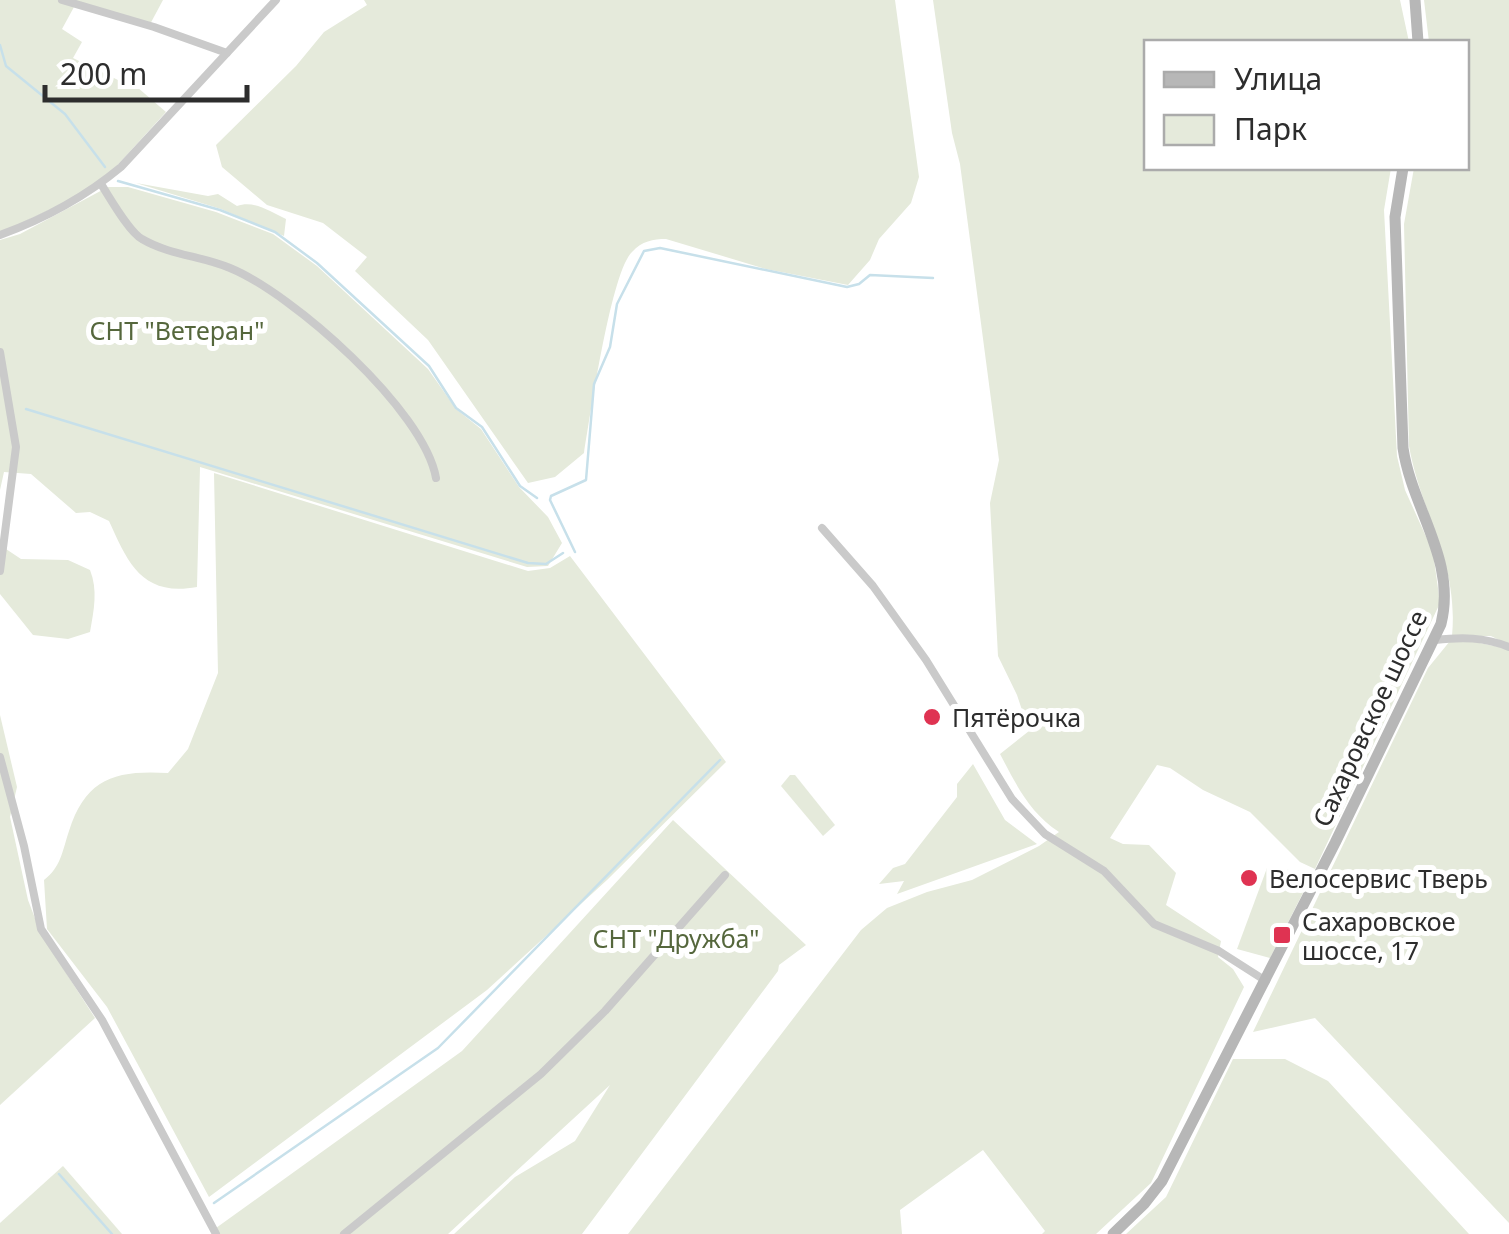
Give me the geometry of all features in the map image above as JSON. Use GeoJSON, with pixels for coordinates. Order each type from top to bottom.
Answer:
{"type":"FeatureCollection","features":[{"type":"Feature","properties":{"kind":"main road"},"geometry":{"type":"LineString","coordinates":[[1414,0],[1418,40]]}},
{"type":"Feature","properties":{"kind":"main road","name":"Сахаровское шоссе"},"geometry":{"type":"LineString","coordinates":[[1113,1234],[1162,1181],[1435,640],[1445,606],[1444,570],[1411,481],[1404,448],[1395,217],[1403,170]]}},
{"type":"Feature","properties":{"kind":"street"},"geometry":{"type":"LineString","coordinates":[[62,0],[226,53]]}},
{"type":"Feature","properties":{"kind":"street"},"geometry":{"type":"LineString","coordinates":[[0,235],[34,223],[101,184],[121,167],[276,0]]}},
{"type":"Feature","properties":{"kind":"street"},"geometry":{"type":"LineString","coordinates":[[101,184],[138,237],[228,266],[262,284],[304,315],[370,376],[409,419],[432,458],[436,478]]}},
{"type":"Feature","properties":{"kind":"street"},"geometry":{"type":"LineString","coordinates":[[0,352],[16,447],[0,571]]}},
{"type":"Feature","properties":{"kind":"street"},"geometry":{"type":"LineString","coordinates":[[822,528],[908,634],[1012,799],[1032,823],[1104,871],[1154,924],[1219,951],[1266,981]]}},
{"type":"Feature","properties":{"kind":"street"},"geometry":{"type":"LineString","coordinates":[[1435,640],[1490,638],[1509,647]]}},
{"type":"Feature","properties":{"kind":"street"},"geometry":{"type":"LineString","coordinates":[[0,757],[41,930],[102,1020],[216,1234]]}},
{"type":"Feature","properties":{"kind":"street"},"geometry":{"type":"LineString","coordinates":[[344,1234],[541,1074],[605,1011],[725,874]]}},
{"type":"Feature","properties":{"kind":"green space"},"geometry":{"type":"Polygon","coordinates":[[[0,0],[163,0],[148,28],[74,7],[62,29],[82,42],[73,58],[118,80],[123,75],[166,112],[103,181],[0,233],[0,0]]]}},
{"type":"Feature","properties":{"kind":"green space"},"geometry":{"type":"Polygon","coordinates":[[[364,0],[895,0],[919,177],[911,203],[879,239],[870,260],[848,285],[766,269],[666,239],[640,245],[624,265],[616,287],[584,453],[555,477],[528,483],[428,340],[355,271],[367,257],[323,223],[267,205],[222,167],[216,145],[296,66],[324,32],[367,5],[364,0]]]}},
{"type":"Feature","properties":{"kind":"green space"},"geometry":{"type":"Polygon","coordinates":[[[933,0],[1400,0],[1409,40],[1144,40],[1144,170],[1391,170],[1384,210],[1397,456],[1405,490],[1433,552],[1440,603],[1315,869],[1300,862],[1250,812],[1203,790],[1170,768],[1157,765],[1110,838],[1123,844],[1149,845],[1176,873],[1166,905],[1221,941],[1218,957],[1233,969],[1244,987],[1151,1183],[1096,1234],[1042,1234],[1045,1231],[983,1150],[900,1210],[902,1234],[628,1234],[861,930],[887,908],[972,880],[1059,832],[1032,807],[1000,754],[1029,731],[998,656],[990,503],[999,460],[960,164],[933,0]]]}},
{"type":"Feature","properties":{"kind":"green space"},"geometry":{"type":"Polygon","coordinates":[[[1424,0],[1509,0],[1509,645],[1491,636],[1452,636],[1453,609],[1445,561],[1409,446],[1404,224],[1414,170],[1469,170],[1469,40],[1429,40],[1424,0]]]}},
{"type":"Feature","properties":{"kind":"green space"},"geometry":{"type":"Polygon","coordinates":[[[136,183],[208,196],[218,194],[237,206],[262,208],[286,219],[284,236],[221,209],[136,183]]]}},
{"type":"Feature","properties":{"kind":"green space","name":"СНТ \"Ветеран\""},"geometry":{"type":"Polygon","coordinates":[[[108,187],[128,187],[216,212],[273,234],[317,266],[428,369],[456,409],[481,429],[519,487],[548,517],[562,543],[548,566],[527,567],[200,467],[197,587],[163,587],[150,582],[131,563],[109,521],[90,512],[76,513],[31,474],[4,472],[0,490],[0,240],[20,234],[108,187]]]}},
{"type":"Feature","properties":{"kind":"green space"},"geometry":{"type":"Polygon","coordinates":[[[214,473],[528,571],[550,568],[570,556],[726,762],[607,880],[487,990],[209,1197],[107,1007],[47,929],[44,880],[58,864],[76,813],[94,789],[118,776],[168,773],[188,749],[218,673],[214,473]]]}},
{"type":"Feature","properties":{"kind":"green space"},"geometry":{"type":"Polygon","coordinates":[[[0,545],[21,559],[68,560],[90,570],[95,593],[90,632],[68,639],[33,635],[0,594],[0,545]]]}},
{"type":"Feature","properties":{"kind":"green space"},"geometry":{"type":"Polygon","coordinates":[[[1460,639],[1509,649],[1509,1223],[1315,1018],[1253,1032],[1428,668],[1450,641],[1460,639]]]}},
{"type":"Feature","properties":{"kind":"green space"},"geometry":{"type":"Polygon","coordinates":[[[0,715],[17,787],[10,817],[28,900],[41,934],[95,1018],[0,1105],[0,715]]]}},
{"type":"Feature","properties":{"kind":"green space"},"geometry":{"type":"Polygon","coordinates":[[[973,764],[1005,820],[1037,844],[897,894],[904,881],[879,884],[893,868],[905,864],[957,797],[957,784],[973,764]]]}},
{"type":"Feature","properties":{"kind":"green space"},"geometry":{"type":"Polygon","coordinates":[[[790,775],[795,775],[835,825],[823,836],[781,786],[790,775]]]}},
{"type":"Feature","properties":{"kind":"green space","name":"СНТ \"Дружба\""},"geometry":{"type":"Polygon","coordinates":[[[673,820],[806,945],[779,965],[582,1234],[454,1234],[515,1177],[575,1141],[610,1085],[448,1234],[220,1234],[216,1228],[462,1051],[673,820]]]}},
{"type":"Feature","properties":{"kind":"green space"},"geometry":{"type":"Polygon","coordinates":[[[1267,868],[1300,871],[1310,879],[1270,958],[1237,949],[1267,868]]]}},
{"type":"Feature","properties":{"kind":"green space"},"geometry":{"type":"Polygon","coordinates":[[[1233,1059],[1285,1059],[1328,1081],[1469,1234],[1126,1234],[1166,1197],[1233,1059]]]}},
{"type":"Feature","properties":{"kind":"green space"},"geometry":{"type":"Polygon","coordinates":[[[63,1166],[122,1234],[0,1234],[0,1223],[63,1166]]]}},
{"type":"Feature","properties":{"kind":"waterway"},"geometry":{"type":"LineString","coordinates":[[0,45],[6,66],[65,114],[105,167]]}},
{"type":"Feature","properties":{"kind":"waterway"},"geometry":{"type":"LineString","coordinates":[[118,181],[220,210],[275,232],[317,263],[429,366],[456,408],[482,427],[520,486],[537,498]]}},
{"type":"Feature","properties":{"kind":"waterway"},"geometry":{"type":"LineString","coordinates":[[575,552],[550,500],[551,496],[586,480],[594,384],[610,347],[617,304],[644,251],[660,248],[847,287],[870,275],[933,278]]}},
{"type":"Feature","properties":{"kind":"waterway"},"geometry":{"type":"LineString","coordinates":[[26,409],[528,563],[546,564],[563,553]]}},
{"type":"Feature","properties":{"kind":"waterway"},"geometry":{"type":"LineString","coordinates":[[214,1203],[438,1048],[720,760]]}},
{"type":"Feature","properties":{"kind":"waterway"},"geometry":{"type":"LineString","coordinates":[[59,1174],[112,1234]]}},
{"type":"Feature","properties":{"kind":"place","name":"Пятёрочка"},"geometry":{"type":"Point","coordinates":[932,717]}},
{"type":"Feature","properties":{"kind":"place","name":"Велосервис Тверь"},"geometry":{"type":"Point","coordinates":[1249,878]}},
{"type":"Feature","properties":{"kind":"place","name":"Сахаровское шоссе, 17"},"geometry":{"type":"Point","coordinates":[1282,935]}}]}
